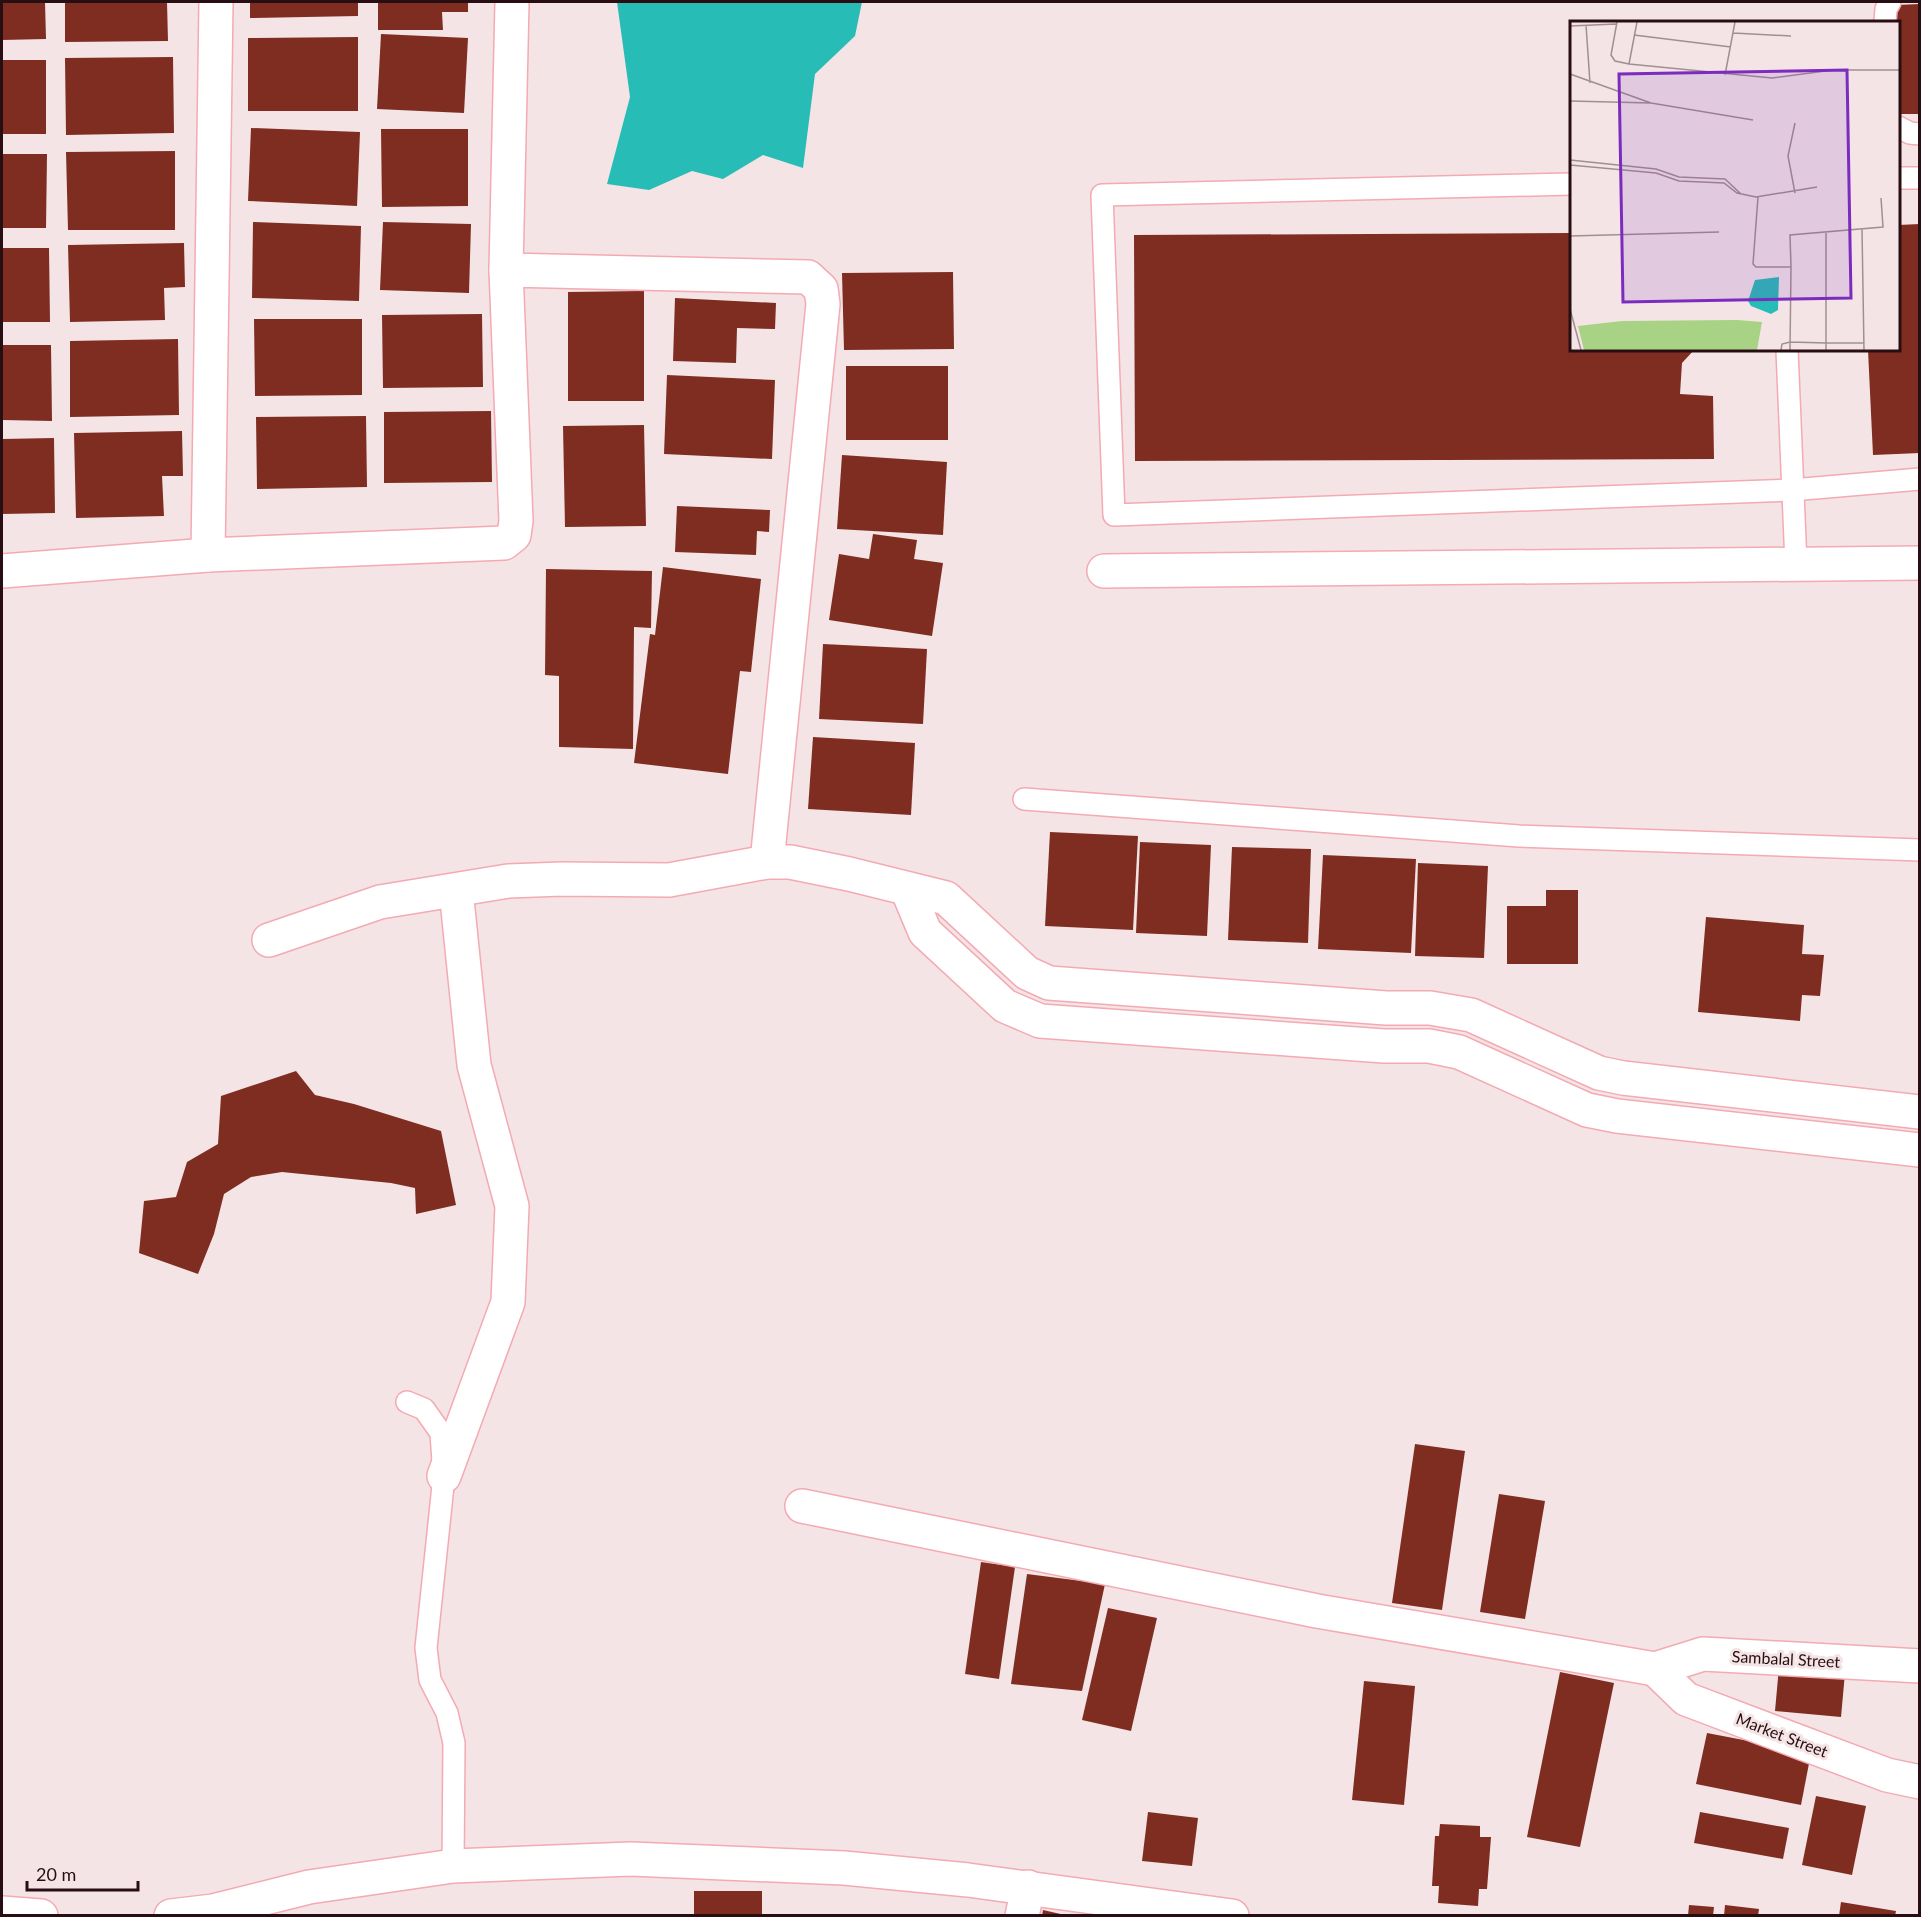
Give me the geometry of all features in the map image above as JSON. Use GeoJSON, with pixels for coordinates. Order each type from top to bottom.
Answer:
{"type":"FeatureCollection","features":[{"type":"Feature","properties":{"kind":"street"},"geometry":{"type":"LineString","coordinates":[[208,555],[216,2]]}},
{"type":"Feature","properties":{"kind":"street"},"geometry":{"type":"LineString","coordinates":[[2,572],[208,555],[504,543],[514,535],[516,521],[506,270],[512,2]]}},
{"type":"Feature","properties":{"kind":"street"},"geometry":{"type":"LineString","coordinates":[[506,270],[794,276],[808,277],[820,289],[823,304],[767,862]]}},
{"type":"Feature","properties":{"kind":"street"},"geometry":{"type":"LineString","coordinates":[[1104,571],[1920,563]]}},
{"type":"Feature","properties":{"kind":"street"},"geometry":{"type":"LineString","coordinates":[[269,940],[380,902],[508,881],[669,880],[767,862],[809,865],[946,898],[1027,973],[1049,983],[1374,1007],[1430,1008],[1470,1015],[1599,1073],[1623,1078],[1920,1112]]}},
{"type":"Feature","properties":{"kind":"street"},"geometry":{"type":"LineString","coordinates":[[908,889],[925,932],[1005,1006],[1040,1021],[1372,1045],[1429,1046],[1459,1052],[1587,1110],[1617,1116],[1920,1150]]}},
{"type":"Feature","properties":{"kind":"street"},"geometry":{"type":"LineString","coordinates":[[444,1476],[508,1302],[512,1206],[474,1065],[456,890]]}},
{"type":"Feature","properties":{"kind":"street"},"geometry":{"type":"LineString","coordinates":[[1429,1046],[1430,1008]]}},
{"type":"Feature","properties":{"kind":"street"},"geometry":{"type":"LineString","coordinates":[[802,1506],[1317,1611],[1655,1669]]}},
{"type":"Feature","properties":{"kind":"street","name":"Sambalal Street"},"geometry":{"type":"LineString","coordinates":[[1655,1669],[1703,1654],[1920,1666]]}},
{"type":"Feature","properties":{"kind":"street","name":"Market Street"},"geometry":{"type":"LineString","coordinates":[[1655,1669],[1686,1699],[1887,1775],[1920,1782]]}},
{"type":"Feature","properties":{"kind":"street"},"geometry":{"type":"LineString","coordinates":[[171,1916],[213,1911],[309,1887],[453,1866],[631,1859],[844,1868],[1025,1901],[1232,1916]]}},
{"type":"Feature","properties":{"kind":"street"},"geometry":{"type":"LineString","coordinates":[[2,1913],[41,1916]]}},
{"type":"Feature","properties":{"kind":"lane"},"geometry":{"type":"LineString","coordinates":[[1885,21],[1886,9],[1890,2]]}},
{"type":"Feature","properties":{"kind":"lane"},"geometry":{"type":"LineString","coordinates":[[1900,128],[1910,133],[1920,134]]}},
{"type":"Feature","properties":{"kind":"lane"},"geometry":{"type":"LineString","coordinates":[[1900,178],[1920,178]]}},
{"type":"Feature","properties":{"kind":"lane"},"geometry":{"type":"LineString","coordinates":[[1570,184],[1102,195],[1114,515],[1792,490],[1920,479]]}},
{"type":"Feature","properties":{"kind":"lane"},"geometry":{"type":"LineString","coordinates":[[1787,351],[1796,564]]}},
{"type":"Feature","properties":{"kind":"lane"},"geometry":{"type":"LineString","coordinates":[[1024,799],[1519,836],[1920,850]]}},
{"type":"Feature","properties":{"kind":"lane"},"geometry":{"type":"LineString","coordinates":[[407,1402],[424,1409],[441,1433],[444,1476],[426,1648],[430,1680],[447,1713],[454,1743],[453,1866]]}},
{"type":"Feature","properties":{"kind":"water"},"geometry":{"type":"Polygon","coordinates":[[[617,2],[862,2],[855,36],[815,74],[803,168],[763,155],[723,179],[692,171],[649,190],[607,184],[630,97],[617,2]]]}},
{"type":"Feature","properties":{"kind":"building"},"geometry":{"type":"Polygon","coordinates":[[[2,2],[45,2],[46,39],[2,40],[2,2]]]}},
{"type":"Feature","properties":{"kind":"building"},"geometry":{"type":"Polygon","coordinates":[[[65,2],[167,2],[168,41],[65,42],[65,2]]]}},
{"type":"Feature","properties":{"kind":"building"},"geometry":{"type":"Polygon","coordinates":[[[250,2],[358,2],[358,16],[250,18],[250,2]]]}},
{"type":"Feature","properties":{"kind":"building"},"geometry":{"type":"Polygon","coordinates":[[[378,2],[468,2],[468,12],[442,12],[443,30],[378,30],[378,2]]]}},
{"type":"Feature","properties":{"kind":"building"},"geometry":{"type":"Polygon","coordinates":[[[1920,4],[1920,114],[1900,114],[1900,21],[1896,21],[1896,5],[1920,4]]]}},
{"type":"Feature","properties":{"kind":"building"},"geometry":{"type":"Polygon","coordinates":[[[381,34],[468,38],[464,113],[377,109],[381,34]]]}},
{"type":"Feature","properties":{"kind":"building"},"geometry":{"type":"Polygon","coordinates":[[[358,37],[358,111],[248,111],[248,38],[358,37]]]}},
{"type":"Feature","properties":{"kind":"building"},"geometry":{"type":"Polygon","coordinates":[[[173,57],[174,133],[66,135],[65,58],[173,57]]]}},
{"type":"Feature","properties":{"kind":"building"},"geometry":{"type":"Polygon","coordinates":[[[2,60],[46,60],[46,134],[2,134],[2,60]]]}},
{"type":"Feature","properties":{"kind":"building"},"geometry":{"type":"Polygon","coordinates":[[[251,128],[360,132],[357,206],[248,201],[251,128]]]}},
{"type":"Feature","properties":{"kind":"building"},"geometry":{"type":"Polygon","coordinates":[[[381,129],[468,129],[468,206],[382,207],[381,129]]]}},
{"type":"Feature","properties":{"kind":"building"},"geometry":{"type":"Polygon","coordinates":[[[175,151],[175,230],[68,230],[66,152],[175,151]]]}},
{"type":"Feature","properties":{"kind":"building"},"geometry":{"type":"Polygon","coordinates":[[[2,154],[47,154],[46,228],[2,228],[2,154]]]}},
{"type":"Feature","properties":{"kind":"building"},"geometry":{"type":"Polygon","coordinates":[[[253,222],[361,226],[359,301],[252,298],[253,222]]]}},
{"type":"Feature","properties":{"kind":"building"},"geometry":{"type":"Polygon","coordinates":[[[383,222],[471,224],[469,293],[380,290],[383,222]]]}},
{"type":"Feature","properties":{"kind":"building"},"geometry":{"type":"Polygon","coordinates":[[[1920,224],[1920,453],[1873,455],[1868,351],[1900,351],[1900,225],[1920,224]]]}},
{"type":"Feature","properties":{"kind":"building"},"geometry":{"type":"Polygon","coordinates":[[[1570,233],[1570,351],[1693,351],[1682,363],[1680,394],[1713,396],[1714,459],[1135,461],[1134,235],[1570,233]]]}},
{"type":"Feature","properties":{"kind":"building"},"geometry":{"type":"Polygon","coordinates":[[[184,243],[185,287],[164,288],[165,320],[70,322],[68,245],[184,243]]]}},
{"type":"Feature","properties":{"kind":"building"},"geometry":{"type":"Polygon","coordinates":[[[2,248],[49,248],[50,322],[2,322],[2,248]]]}},
{"type":"Feature","properties":{"kind":"building"},"geometry":{"type":"Polygon","coordinates":[[[953,272],[954,349],[844,350],[842,273],[953,272]]]}},
{"type":"Feature","properties":{"kind":"building"},"geometry":{"type":"Polygon","coordinates":[[[644,291],[644,401],[568,401],[568,292],[644,291]]]}},
{"type":"Feature","properties":{"kind":"building"},"geometry":{"type":"Polygon","coordinates":[[[675,298],[776,303],[775,329],[737,328],[736,363],[673,361],[675,298]]]}},
{"type":"Feature","properties":{"kind":"building"},"geometry":{"type":"Polygon","coordinates":[[[482,314],[483,387],[383,388],[382,315],[482,314]]]}},
{"type":"Feature","properties":{"kind":"building"},"geometry":{"type":"Polygon","coordinates":[[[254,319],[362,319],[362,395],[255,396],[254,319]]]}},
{"type":"Feature","properties":{"kind":"building"},"geometry":{"type":"Polygon","coordinates":[[[178,339],[179,415],[70,417],[70,341],[178,339]]]}},
{"type":"Feature","properties":{"kind":"building"},"geometry":{"type":"Polygon","coordinates":[[[2,345],[51,345],[52,421],[2,420],[2,345]]]}},
{"type":"Feature","properties":{"kind":"building"},"geometry":{"type":"Polygon","coordinates":[[[846,366],[948,366],[948,440],[846,440],[846,366]]]}},
{"type":"Feature","properties":{"kind":"building"},"geometry":{"type":"Polygon","coordinates":[[[667,375],[775,380],[772,459],[664,454],[667,375]]]}},
{"type":"Feature","properties":{"kind":"building"},"geometry":{"type":"Polygon","coordinates":[[[491,411],[492,482],[384,483],[384,412],[491,411]]]}},
{"type":"Feature","properties":{"kind":"building"},"geometry":{"type":"Polygon","coordinates":[[[366,416],[367,487],[257,489],[256,417],[366,416]]]}},
{"type":"Feature","properties":{"kind":"building"},"geometry":{"type":"Polygon","coordinates":[[[644,425],[646,526],[565,527],[563,426],[644,425]]]}},
{"type":"Feature","properties":{"kind":"building"},"geometry":{"type":"Polygon","coordinates":[[[182,431],[183,476],[162,476],[164,516],[76,518],[74,433],[182,431]]]}},
{"type":"Feature","properties":{"kind":"building"},"geometry":{"type":"Polygon","coordinates":[[[54,438],[55,513],[2,514],[2,439],[54,438]]]}},
{"type":"Feature","properties":{"kind":"building"},"geometry":{"type":"Polygon","coordinates":[[[842,455],[947,462],[943,535],[837,529],[842,455]]]}},
{"type":"Feature","properties":{"kind":"building"},"geometry":{"type":"Polygon","coordinates":[[[677,506],[770,510],[769,532],[757,531],[756,555],[675,552],[677,506]]]}},
{"type":"Feature","properties":{"kind":"building"},"geometry":{"type":"Polygon","coordinates":[[[873,534],[917,540],[914,559],[943,563],[932,636],[829,620],[839,554],[869,559],[873,534]]]}},
{"type":"Feature","properties":{"kind":"building"},"geometry":{"type":"Polygon","coordinates":[[[663,567],[761,579],[751,672],[740,671],[728,774],[634,763],[650,634],[655,635],[663,567]]]}},
{"type":"Feature","properties":{"kind":"building"},"geometry":{"type":"Polygon","coordinates":[[[546,569],[652,571],[651,628],[634,627],[633,749],[559,747],[559,676],[545,675],[546,569]]]}},
{"type":"Feature","properties":{"kind":"building"},"geometry":{"type":"Polygon","coordinates":[[[823,644],[927,649],[923,724],[819,719],[823,644]]]}},
{"type":"Feature","properties":{"kind":"building"},"geometry":{"type":"Polygon","coordinates":[[[813,737],[915,743],[911,815],[808,809],[813,737]]]}},
{"type":"Feature","properties":{"kind":"building"},"geometry":{"type":"Polygon","coordinates":[[[1050,832],[1138,836],[1133,930],[1045,926],[1050,832]]]}},
{"type":"Feature","properties":{"kind":"building"},"geometry":{"type":"Polygon","coordinates":[[[1140,842],[1211,845],[1207,936],[1136,933],[1140,842]]]}},
{"type":"Feature","properties":{"kind":"building"},"geometry":{"type":"Polygon","coordinates":[[[1232,847],[1311,849],[1308,943],[1228,940],[1232,847]]]}},
{"type":"Feature","properties":{"kind":"building"},"geometry":{"type":"Polygon","coordinates":[[[1323,855],[1416,859],[1411,953],[1318,949],[1323,855]]]}},
{"type":"Feature","properties":{"kind":"building"},"geometry":{"type":"Polygon","coordinates":[[[1418,863],[1488,866],[1484,958],[1415,956],[1418,863]]]}},
{"type":"Feature","properties":{"kind":"building"},"geometry":{"type":"Polygon","coordinates":[[[1546,890],[1578,890],[1578,964],[1507,964],[1507,906],[1546,906],[1546,890]]]}},
{"type":"Feature","properties":{"kind":"building"},"geometry":{"type":"Polygon","coordinates":[[[1706,917],[1804,925],[1802,954],[1824,955],[1820,996],[1802,995],[1800,1021],[1698,1012],[1706,917]]]}},
{"type":"Feature","properties":{"kind":"building"},"geometry":{"type":"Polygon","coordinates":[[[296,1071],[315,1095],[354,1104],[441,1131],[456,1205],[416,1214],[415,1188],[391,1183],[282,1172],[251,1177],[224,1194],[214,1234],[198,1274],[139,1253],[144,1201],[176,1197],[187,1162],[218,1144],[221,1096],[296,1071]]]}},
{"type":"Feature","properties":{"kind":"building"},"geometry":{"type":"Polygon","coordinates":[[[1415,1444],[1465,1451],[1442,1610],[1392,1603],[1415,1444]]]}},
{"type":"Feature","properties":{"kind":"building"},"geometry":{"type":"Polygon","coordinates":[[[1499,1494],[1545,1501],[1525,1619],[1480,1612],[1499,1494]]]}},
{"type":"Feature","properties":{"kind":"building"},"geometry":{"type":"Polygon","coordinates":[[[981,1562],[1015,1567],[999,1679],[965,1674],[981,1562]]]}},
{"type":"Feature","properties":{"kind":"building"},"geometry":{"type":"Polygon","coordinates":[[[1027,1574],[1105,1584],[1082,1691],[1011,1684],[1027,1574]]]}},
{"type":"Feature","properties":{"kind":"building"},"geometry":{"type":"Polygon","coordinates":[[[1108,1608],[1157,1618],[1131,1731],[1082,1720],[1108,1608]]]}},
{"type":"Feature","properties":{"kind":"building"},"geometry":{"type":"Polygon","coordinates":[[[1779,1667],[1845,1673],[1841,1717],[1775,1711],[1779,1667]]]}},
{"type":"Feature","properties":{"kind":"building"},"geometry":{"type":"Polygon","coordinates":[[[1560,1672],[1614,1683],[1580,1847],[1527,1837],[1560,1672]]]}},
{"type":"Feature","properties":{"kind":"building"},"geometry":{"type":"Polygon","coordinates":[[[1364,1681],[1415,1686],[1404,1805],[1352,1800],[1364,1681]]]}},
{"type":"Feature","properties":{"kind":"building"},"geometry":{"type":"Polygon","coordinates":[[[1707,1733],[1811,1753],[1801,1805],[1696,1784],[1707,1733]]]}},
{"type":"Feature","properties":{"kind":"building"},"geometry":{"type":"Polygon","coordinates":[[[1816,1796],[1866,1806],[1852,1875],[1802,1865],[1816,1796]]]}},
{"type":"Feature","properties":{"kind":"building"},"geometry":{"type":"Polygon","coordinates":[[[1148,1812],[1198,1818],[1192,1866],[1142,1861],[1148,1812]]]}},
{"type":"Feature","properties":{"kind":"building"},"geometry":{"type":"Polygon","coordinates":[[[1700,1812],[1789,1828],[1783,1859],[1694,1843],[1700,1812]]]}},
{"type":"Feature","properties":{"kind":"building"},"geometry":{"type":"Polygon","coordinates":[[[1440,1824],[1480,1826],[1480,1837],[1491,1837],[1487,1889],[1479,1889],[1478,1906],[1438,1903],[1439,1886],[1432,1886],[1435,1836],[1439,1836],[1440,1824]]]}},
{"type":"Feature","properties":{"kind":"building"},"geometry":{"type":"Polygon","coordinates":[[[694,1891],[762,1891],[762,1916],[694,1916],[694,1891]]]}},
{"type":"Feature","properties":{"kind":"building"},"geometry":{"type":"Polygon","coordinates":[[[1841,1902],[1896,1911],[1895,1916],[1839,1916],[1841,1902]]]}},
{"type":"Feature","properties":{"kind":"building"},"geometry":{"type":"Polygon","coordinates":[[[1689,1905],[1714,1907],[1713,1916],[1688,1916],[1689,1905]]]}},
{"type":"Feature","properties":{"kind":"building"},"geometry":{"type":"Polygon","coordinates":[[[1725,1905],[1759,1909],[1758,1916],[1724,1916],[1725,1905]]]}},
{"type":"Feature","properties":{"kind":"building"},"geometry":{"type":"Polygon","coordinates":[[[1043,1910],[1065,1915],[1065,1916],[1042,1916],[1043,1910]]]}}]}
